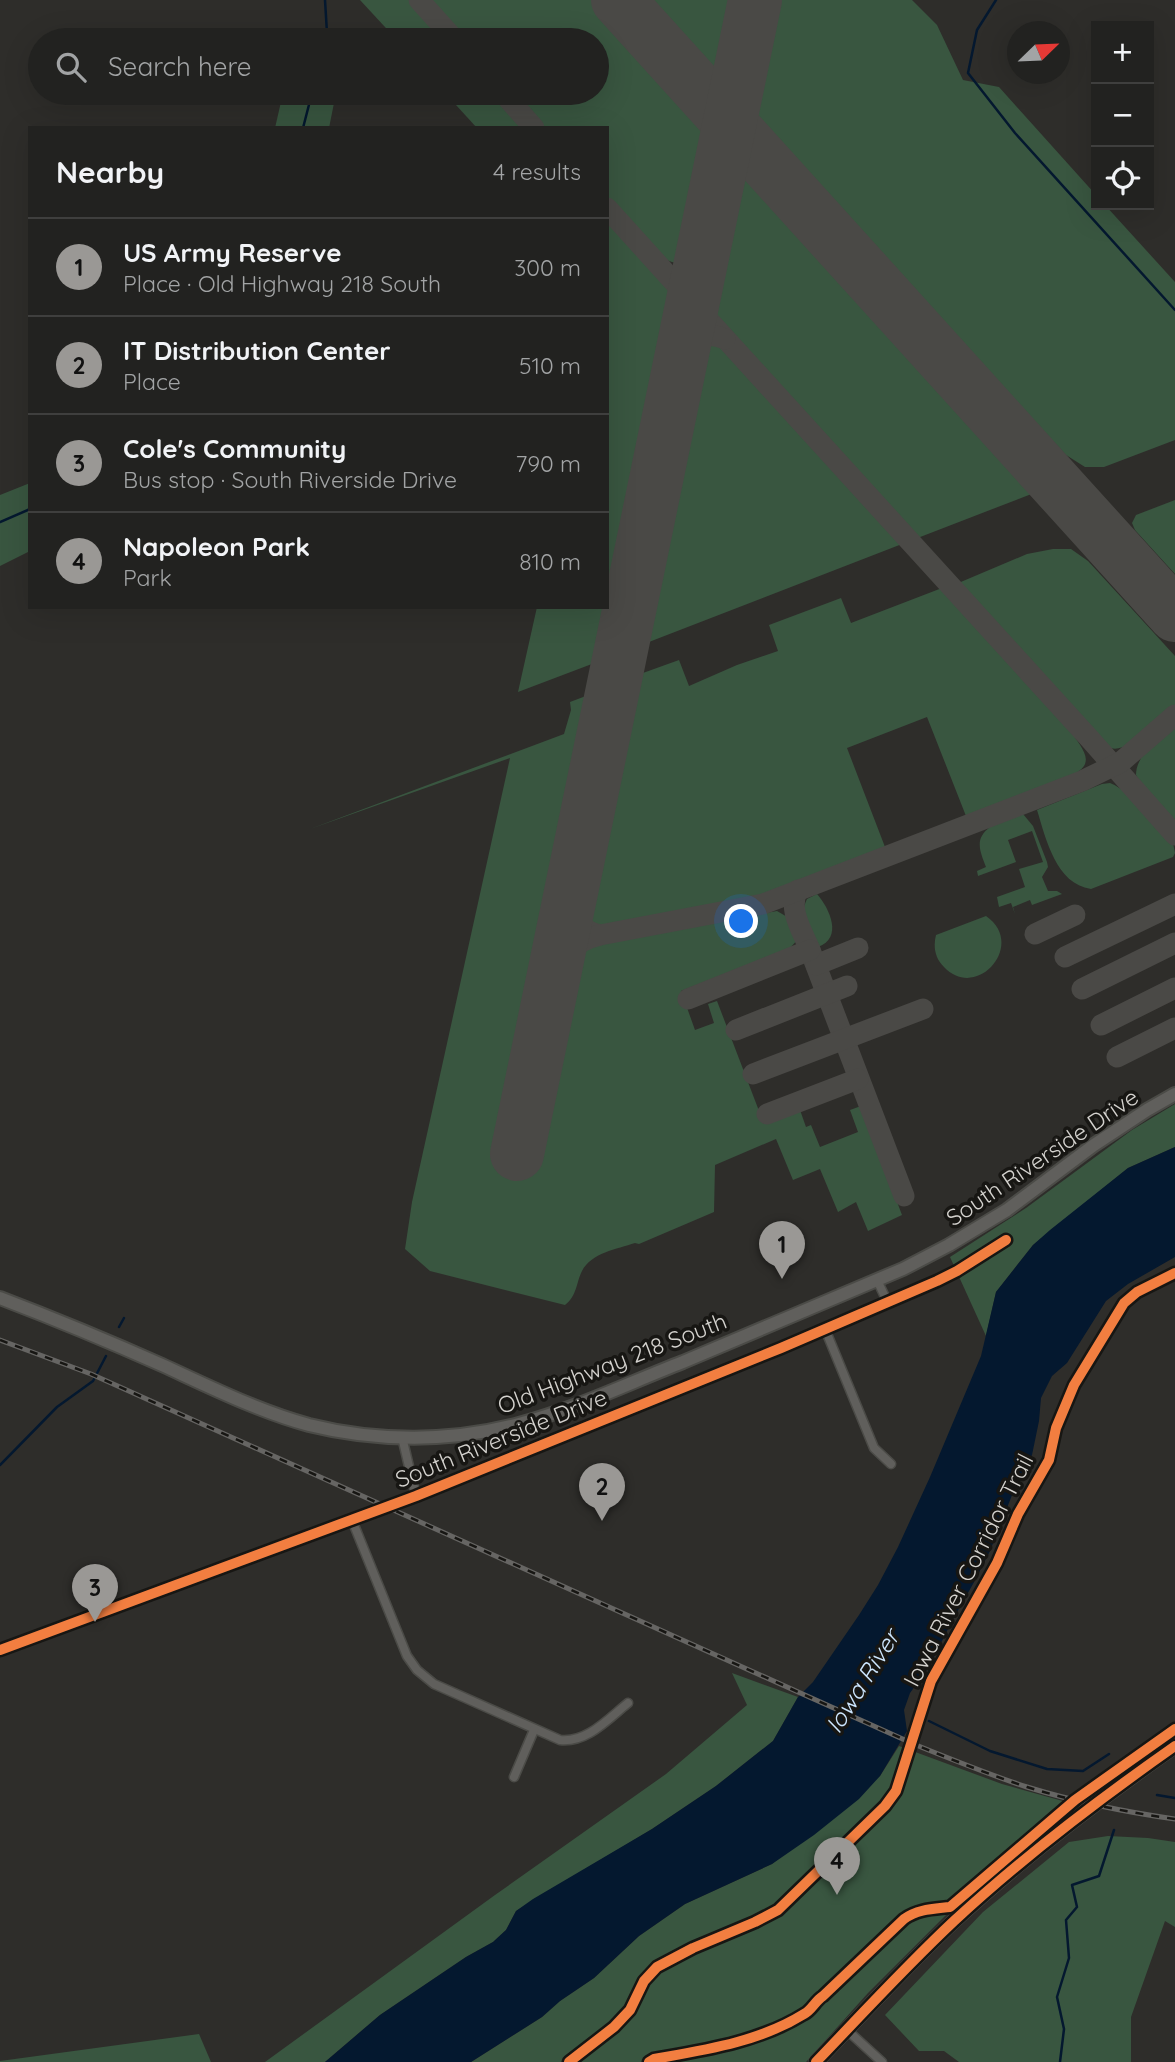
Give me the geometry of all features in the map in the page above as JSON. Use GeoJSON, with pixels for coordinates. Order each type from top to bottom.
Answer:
{"type":"FeatureCollection","features":[{"type":"Feature","properties":{"kind":"main road","name":"South Riverside Drive"},"geometry":{"type":"LineString","coordinates":[[877,1280],[950,1245],[1007,1210],[1094,1145],[1175,1094]]}},
{"type":"Feature","properties":{"kind":"main road","name":"Old Highway 218 South"},"geometry":{"type":"LineString","coordinates":[[0,1298],[68,1324],[279,1416],[329,1429],[402,1437],[435,1437],[468,1434],[544,1416],[877,1280]]}},
{"type":"Feature","properties":{"kind":"main road"},"geometry":{"type":"LineString","coordinates":[[816,2062],[897,1977],[998,1882],[1094,1804],[1175,1746]]}},
{"type":"Feature","properties":{"kind":"street","name":"South Riverside Drive"},"geometry":{"type":"LineString","coordinates":[[0,1650],[416,1496],[825,1329],[957,1271],[1006,1240]]}},
{"type":"Feature","properties":{"kind":"street"},"geometry":{"type":"LineString","coordinates":[[877,1280],[887,1301]]}},
{"type":"Feature","properties":{"kind":"street"},"geometry":{"type":"LineString","coordinates":[[825,1329],[874,1448],[891,1464]]}},
{"type":"Feature","properties":{"kind":"street"},"geometry":{"type":"LineString","coordinates":[[402,1437],[416,1496]]}},
{"type":"Feature","properties":{"kind":"street"},"geometry":{"type":"LineString","coordinates":[[352,1520],[407,1656],[417,1670],[438,1686],[560,1741],[575,1740],[590,1732],[628,1703]]}},
{"type":"Feature","properties":{"kind":"street"},"geometry":{"type":"LineString","coordinates":[[514,1777],[534,1730]]}},
{"type":"Feature","properties":{"kind":"street"},"geometry":{"type":"LineString","coordinates":[[847,2030],[882,2062]]}},
{"type":"Feature","properties":{"kind":"green space"},"geometry":{"type":"Polygon","coordinates":[[[360,0],[410,0],[435,28],[386,28],[360,0]]]}},
{"type":"Feature","properties":{"kind":"green space"},"geometry":{"type":"Polygon","coordinates":[[[427,0],[593,0],[714,133],[689,250],[684,254],[683,260],[672,262],[665,259],[609,201],[609,126],[541,126],[522,105],[609,105],[609,28],[453,28],[427,0]]]}},
{"type":"Feature","properties":{"kind":"green space"},"geometry":{"type":"Polygon","coordinates":[[[643,0],[741,0],[723,89],[643,0]]]}},
{"type":"Feature","properties":{"kind":"green space"},"geometry":{"type":"Polygon","coordinates":[[[769,0],[912,0],[937,25],[963,80],[999,87],[1091,189],[1091,210],[1110,210],[1175,282],[1175,440],[1104,467],[1085,467],[1066,455],[746,114],[769,0]]]}},
{"type":"Feature","properties":{"kind":"green space"},"geometry":{"type":"Polygon","coordinates":[[[280,105],[334,105],[329,126],[275,126],[280,105]]]}},
{"type":"Feature","properties":{"kind":"green space"},"geometry":{"type":"Polygon","coordinates":[[[456,105],[505,105],[524,126],[475,126],[456,105]]]}},
{"type":"Feature","properties":{"kind":"green space"},"geometry":{"type":"Polygon","coordinates":[[[736,159],[918,367],[1034,493],[915,539],[716,319],[710,310],[711,302],[708,301],[736,159]]]}},
{"type":"Feature","properties":{"kind":"green space"},"geometry":{"type":"Polygon","coordinates":[[[609,220],[669,286],[675,295],[674,303],[677,304],[677,309],[605,659],[518,692],[537,609],[609,609],[609,220]]]}},
{"type":"Feature","properties":{"kind":"green space"},"geometry":{"type":"Polygon","coordinates":[[[716,344],[736,360],[902,544],[636,647],[696,355],[703,345],[716,344]]]}},
{"type":"Feature","properties":{"kind":"green space"},"geometry":{"type":"Polygon","coordinates":[[[28,484],[28,552],[0,566],[0,495],[28,484]]]}},
{"type":"Feature","properties":{"kind":"green space"},"geometry":{"type":"Polygon","coordinates":[[[1175,500],[1175,574],[1135,530],[1132,523],[1136,515],[1175,500]]]}},
{"type":"Feature","properties":{"kind":"green space"},"geometry":{"type":"Polygon","coordinates":[[[1071,549],[1088,561],[1175,656],[1175,706],[1126,746],[1111,748],[1089,730],[956,584],[1027,554],[1071,549]]]}},
{"type":"Feature","properties":{"kind":"green space"},"geometry":{"type":"Polygon","coordinates":[[[942,588],[1071,730],[1085,754],[1085,765],[1080,770],[966,816],[927,717],[847,748],[885,847],[752,898],[604,925],[593,923],[588,918],[582,908],[629,678],[679,660],[689,686],[778,651],[769,625],[841,598],[851,623],[942,588]]]}},
{"type":"Feature","properties":{"kind":"green space"},"geometry":{"type":"Polygon","coordinates":[[[599,691],[502,1164],[529,1171],[572,964],[579,956],[605,943],[777,911],[789,918],[799,938],[790,948],[681,991],[695,1030],[714,1023],[708,1004],[717,1001],[764,1124],[800,1110],[806,1127],[811,1125],[820,1147],[858,1132],[850,1110],[861,1106],[902,1215],[868,1231],[856,1202],[838,1212],[820,1169],[793,1180],[776,1139],[715,1165],[714,1212],[639,1244],[598,1256],[586,1265],[574,1293],[565,1305],[430,1271],[405,1249],[412,1202],[510,758],[310,829],[564,734],[571,710],[570,702],[599,691]]]}},
{"type":"Feature","properties":{"kind":"green space"},"geometry":{"type":"Polygon","coordinates":[[[1175,724],[1175,826],[1154,802],[1136,775],[1144,753],[1175,724]]]}},
{"type":"Feature","properties":{"kind":"green space"},"geometry":{"type":"Polygon","coordinates":[[[1110,783],[1128,794],[1144,810],[1173,843],[1175,853],[1173,857],[1091,889],[1069,879],[1061,869],[1049,846],[1037,810],[1110,783]]]}},
{"type":"Feature","properties":{"kind":"green space"},"geometry":{"type":"Polygon","coordinates":[[[1023,814],[1033,826],[1047,862],[1048,867],[1042,877],[1048,891],[1062,894],[1032,905],[1030,900],[1013,907],[1015,914],[1011,903],[999,907],[997,897],[1025,887],[1019,869],[1043,862],[1032,831],[1008,840],[1016,862],[978,876],[977,871],[986,867],[980,846],[985,832],[990,827],[1023,814]]]}},
{"type":"Feature","properties":{"kind":"green space"},"geometry":{"type":"Polygon","coordinates":[[[817,894],[832,923],[830,937],[818,947],[810,937],[804,918],[807,899],[817,894]]]}},
{"type":"Feature","properties":{"kind":"green space"},"geometry":{"type":"Polygon","coordinates":[[[986,916],[997,928],[1001,941],[999,954],[993,965],[983,974],[970,978],[957,976],[939,960],[935,948],[936,935],[986,916]]]}},
{"type":"Feature","properties":{"kind":"green space"},"geometry":{"type":"Polygon","coordinates":[[[1175,1104],[1175,1147],[1128,1168],[1033,1245],[996,1292],[986,1336],[950,1257],[1026,1208],[1132,1130],[1175,1104]]]}},
{"type":"Feature","properties":{"kind":"green space"},"geometry":{"type":"Polygon","coordinates":[[[732,1673],[798,1697],[773,1741],[716,1786],[652,1829],[516,1911],[506,1930],[493,1942],[380,2015],[325,2062],[265,2062],[666,1774],[747,1705],[732,1673]]]}},
{"type":"Feature","properties":{"kind":"green space"},"geometry":{"type":"Polygon","coordinates":[[[899,1746],[1002,1784],[1077,1805],[951,1910],[868,1993],[806,2062],[471,2062],[542,2017],[594,1978],[639,1936],[685,1904],[772,1864],[880,1776],[899,1746]]]}},
{"type":"Feature","properties":{"kind":"green space"},"geometry":{"type":"Polygon","coordinates":[[[1108,1836],[1175,1842],[1175,1927],[1165,1921],[1131,2017],[1131,2062],[959,2062],[944,2051],[919,2051],[885,2015],[983,1912],[1069,1842],[1108,1836]]]}},
{"type":"Feature","properties":{"kind":"green space"},"geometry":{"type":"Polygon","coordinates":[[[199,2034],[211,2062],[0,2062],[0,2061],[199,2034]]]}},
{"type":"Feature","properties":{"kind":"water","name":"Iowa River"},"geometry":{"type":"Polygon","coordinates":[[[1175,1147],[1175,1257],[1128,1284],[1106,1301],[1067,1363],[1052,1376],[1041,1398],[1032,1455],[1016,1485],[990,1551],[929,1667],[910,1693],[904,1710],[907,1731],[880,1776],[859,1799],[772,1864],[685,1904],[639,1936],[594,1978],[542,2017],[471,2062],[325,2062],[380,2015],[493,1942],[506,1930],[516,1911],[652,1829],[716,1786],[773,1741],[798,1697],[813,1682],[859,1615],[898,1547],[981,1356],[996,1292],[1033,1245],[1050,1230],[1128,1168],[1175,1147]]]}},
{"type":"Feature","properties":{"kind":"waterway"},"geometry":{"type":"LineString","coordinates":[[325,0],[327,28]]}},
{"type":"Feature","properties":{"kind":"waterway"},"geometry":{"type":"LineString","coordinates":[[996,0],[977,30],[968,73],[1015,133],[1175,310]]}},
{"type":"Feature","properties":{"kind":"waterway"},"geometry":{"type":"LineString","coordinates":[[304,126],[309,105]]}},
{"type":"Feature","properties":{"kind":"waterway"},"geometry":{"type":"LineString","coordinates":[[0,522],[28,510]]}},
{"type":"Feature","properties":{"kind":"waterway"},"geometry":{"type":"LineString","coordinates":[[119,1327],[124,1318]]}},
{"type":"Feature","properties":{"kind":"waterway"},"geometry":{"type":"LineString","coordinates":[[0,1465],[57,1407],[93,1381],[106,1356]]}},
{"type":"Feature","properties":{"kind":"waterway"},"geometry":{"type":"LineString","coordinates":[[929,1721],[990,1751],[1047,1769],[1083,1771],[1109,1754]]}},
{"type":"Feature","properties":{"kind":"waterway"},"geometry":{"type":"LineString","coordinates":[[1157,1795],[1175,1798]]}},
{"type":"Feature","properties":{"kind":"waterway"},"geometry":{"type":"LineString","coordinates":[[1060,2062],[1064,2029],[1057,1997],[1069,1958],[1066,1920],[1077,1907],[1072,1885],[1099,1876],[1114,1830]]}},
{"type":"Feature","properties":{"kind":"taxiway"},"geometry":{"type":"LineString","coordinates":[[419,0],[444,28]]}},
{"type":"Feature","properties":{"kind":"taxiway"},"geometry":{"type":"LineString","coordinates":[[514,105],[532,126]]}},
{"type":"Feature","properties":{"kind":"taxiway"},"geometry":{"type":"LineString","coordinates":[[609,210],[683,292],[688,301],[689,310],[674,387]]}},
{"type":"Feature","properties":{"kind":"taxiway"},"geometry":{"type":"LineString","coordinates":[[711,219],[696,292],[697,304],[702,313],[1175,835]]}},
{"type":"Feature","properties":{"kind":"taxiway"},"geometry":{"type":"LineString","coordinates":[[668,429],[686,349],[700,337],[725,339]]}},
{"type":"Feature","properties":{"kind":"taxiway"},"geometry":{"type":"LineString","coordinates":[[540,1050],[559,968],[578,944],[600,935],[763,904],[1082,781],[1121,762],[1175,715]]}},
{"type":"Feature","properties":{"kind":"taxiway"},"geometry":{"type":"LineString","coordinates":[[587,823],[572,904],[578,922],[587,930],[600,935]]}},
{"type":"Feature","properties":{"kind":"taxiway"},"geometry":{"type":"LineString","coordinates":[[798,890],[794,905],[797,920],[904,1196]]}},
{"type":"Feature","properties":{"kind":"taxiway"},"geometry":{"type":"LineString","coordinates":[[1065,957],[1175,904]]}},
{"type":"Feature","properties":{"kind":"taxiway"},"geometry":{"type":"LineString","coordinates":[[1035,934],[1075,915]]}},
{"type":"Feature","properties":{"kind":"taxiway"},"geometry":{"type":"LineString","coordinates":[[1082,989],[1175,943]]}},
{"type":"Feature","properties":{"kind":"taxiway"},"geometry":{"type":"LineString","coordinates":[[816,965],[858,948]]}},
{"type":"Feature","properties":{"kind":"taxiway"},"geometry":{"type":"LineString","coordinates":[[688,999],[810,950]]}},
{"type":"Feature","properties":{"kind":"taxiway"},"geometry":{"type":"LineString","coordinates":[[736,1030],[847,986]]}},
{"type":"Feature","properties":{"kind":"taxiway"},"geometry":{"type":"LineString","coordinates":[[1101,1025],[1175,988]]}},
{"type":"Feature","properties":{"kind":"taxiway"},"geometry":{"type":"LineString","coordinates":[[753,1074],[923,1009]]}},
{"type":"Feature","properties":{"kind":"taxiway"},"geometry":{"type":"LineString","coordinates":[[1117,1057],[1175,1028]]}},
{"type":"Feature","properties":{"kind":"taxiway"},"geometry":{"type":"LineString","coordinates":[[767,1114],[858,1079]]}},
{"type":"Feature","properties":{"kind":"runway"},"geometry":{"type":"LineString","coordinates":[[618,0],[1175,615]]}},
{"type":"Feature","properties":{"kind":"runway"},"geometry":{"type":"LineString","coordinates":[[517,1154],[755,0]]}},
{"type":"Feature","properties":{"kind":"railway"},"geometry":{"type":"LineString","coordinates":[[0,1340],[91,1374],[916,1745],[1045,1792],[1101,1806],[1175,1819]]}},
{"type":"Feature","properties":{"kind":"cycle path"},"geometry":{"type":"LineString","coordinates":[[0,1650],[416,1496],[781,1348],[937,1281],[1006,1240]]}},
{"type":"Feature","properties":{"kind":"cycle path","name":"Iowa River Corridor Trail"},"geometry":{"type":"LineString","coordinates":[[569,2062],[614,2027],[630,2010],[644,1981],[657,1967],[778,1910],[885,1806],[896,1791],[931,1681],[997,1563],[1018,1514],[1049,1460],[1056,1428],[1074,1385],[1124,1303],[1137,1292],[1175,1273]]}},
{"type":"Feature","properties":{"kind":"cycle path"},"geometry":{"type":"LineString","coordinates":[[649,2062],[769,2032],[807,2012],[904,1919],[920,1911],[950,1907],[1075,1800],[1175,1729]]}},
{"type":"Feature","properties":{"kind":"cycle path"},"geometry":{"type":"LineString","coordinates":[[816,2062],[919,1955],[980,1897],[1062,1830],[1175,1746]]}},
{"type":"Feature","properties":{"kind":"place","name":"US Army Reserve"},"geometry":{"type":"Point","coordinates":[782,1279]}},
{"type":"Feature","properties":{"kind":"place","name":"IT Distribution Center"},"geometry":{"type":"Point","coordinates":[602,1521]}},
{"type":"Feature","properties":{"kind":"place","name":"Cole's Community"},"geometry":{"type":"Point","coordinates":[95,1622]}},
{"type":"Feature","properties":{"kind":"place","name":"Napoleon Park"},"geometry":{"type":"Point","coordinates":[837,1895]}}]}
